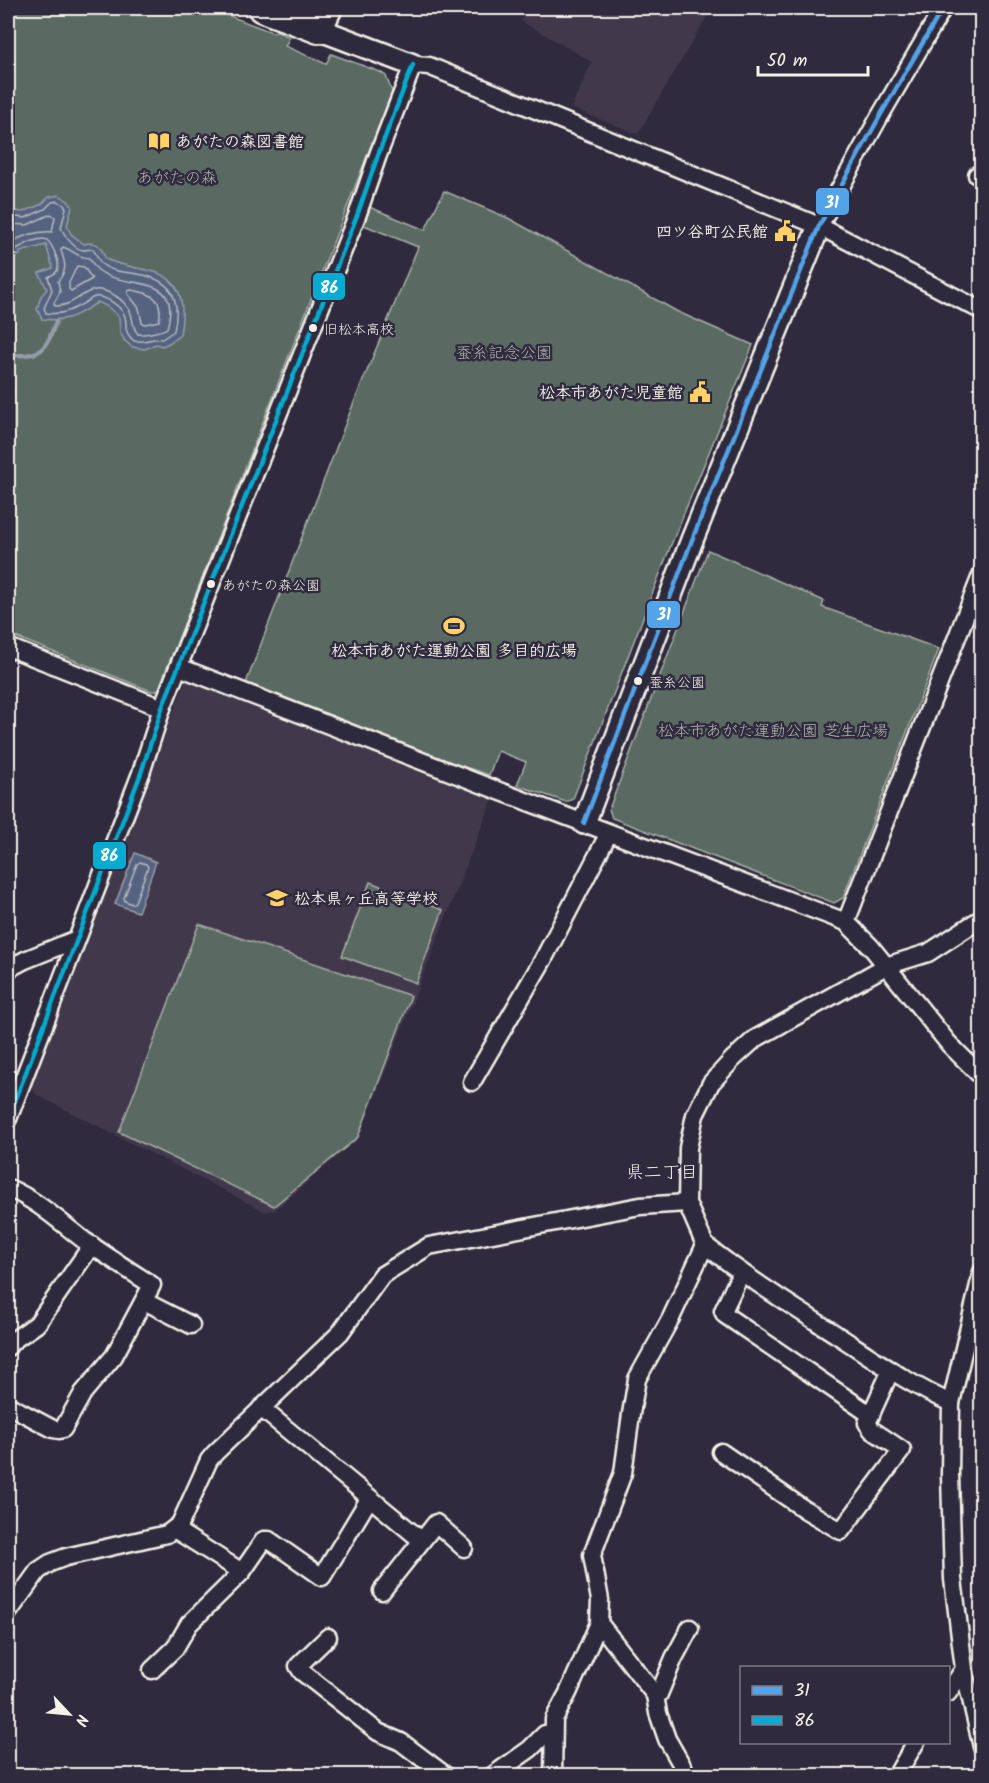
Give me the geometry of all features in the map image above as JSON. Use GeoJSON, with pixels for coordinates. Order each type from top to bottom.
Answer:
{"type":"FeatureCollection","features":[{"type":"Feature","properties":{"kind":"main road"},"geometry":{"type":"LineString","coordinates":[[262,8],[323,18]]}},
{"type":"Feature","properties":{"kind":"street"},"geometry":{"type":"LineString","coordinates":[[584,823],[692,540],[819,226],[943,8]]}},
{"type":"Feature","properties":{"kind":"street"},"geometry":{"type":"LineString","coordinates":[[323,18],[413,65],[429,66],[819,226],[981,311]]}},
{"type":"Feature","properties":{"kind":"street"},"geometry":{"type":"LineString","coordinates":[[8,1119],[141,772],[162,708],[354,224],[413,65]]}},
{"type":"Feature","properties":{"kind":"street"},"geometry":{"type":"LineString","coordinates":[[846,922],[981,573]]}},
{"type":"Feature","properties":{"kind":"street"},"geometry":{"type":"LineString","coordinates":[[8,647],[162,708]]}},
{"type":"Feature","properties":{"kind":"street"},"geometry":{"type":"LineString","coordinates":[[179,668],[846,922],[858,932],[949,1044],[981,1077]]}},
{"type":"Feature","properties":{"kind":"street"},"geometry":{"type":"LineString","coordinates":[[472,1082],[543,960],[609,833]]}},
{"type":"Feature","properties":{"kind":"street"},"geometry":{"type":"LineString","coordinates":[[951,1403],[924,1391],[891,1370],[741,1273],[705,1245],[687,1203],[688,1148],[695,1115],[711,1083],[755,1039],[886,966],[928,953],[981,918]]}},
{"type":"Feature","properties":{"kind":"street"},"geometry":{"type":"LineString","coordinates":[[8,969],[77,939]]}},
{"type":"Feature","properties":{"kind":"street"},"geometry":{"type":"LineString","coordinates":[[8,1188],[45,1209],[92,1245],[152,1285],[114,1356],[83,1393],[63,1428],[53,1429],[8,1405]]}},
{"type":"Feature","properties":{"kind":"street"},"geometry":{"type":"LineString","coordinates":[[8,1613],[38,1571],[50,1563],[66,1557],[166,1534],[174,1530],[180,1524],[209,1460],[340,1333],[382,1275],[429,1246],[640,1206],[687,1203]]}},
{"type":"Feature","properties":{"kind":"street"},"geometry":{"type":"LineString","coordinates":[[8,1347],[11,1342],[37,1324],[92,1245]]}},
{"type":"Feature","properties":{"kind":"street"},"geometry":{"type":"LineString","coordinates":[[553,1776],[554,1719],[599,1623],[600,1600],[592,1555],[623,1473],[637,1378],[670,1318],[705,1245]]}},
{"type":"Feature","properties":{"kind":"street"},"geometry":{"type":"LineString","coordinates":[[981,1272],[951,1403],[950,1475],[953,1579],[964,1669],[981,1747]]}},
{"type":"Feature","properties":{"kind":"street"},"geometry":{"type":"LineString","coordinates":[[741,1273],[723,1311],[725,1315],[871,1415]]}},
{"type":"Feature","properties":{"kind":"street"},"geometry":{"type":"LineString","coordinates":[[144,1301],[191,1326]]}},
{"type":"Feature","properties":{"kind":"street"},"geometry":{"type":"LineString","coordinates":[[722,1452],[804,1509],[841,1531],[902,1450],[872,1430],[867,1423],[891,1370]]}},
{"type":"Feature","properties":{"kind":"street"},"geometry":{"type":"LineString","coordinates":[[261,1408],[421,1540]]}},
{"type":"Feature","properties":{"kind":"street"},"geometry":{"type":"LineString","coordinates":[[152,1670],[175,1648],[189,1624],[242,1572],[264,1540],[269,1540],[322,1577],[369,1499]]}},
{"type":"Feature","properties":{"kind":"street"},"geometry":{"type":"LineString","coordinates":[[382,1591],[436,1523],[464,1548]]}},
{"type":"Feature","properties":{"kind":"street"},"geometry":{"type":"LineString","coordinates":[[174,1530],[242,1572]]}},
{"type":"Feature","properties":{"kind":"street"},"geometry":{"type":"LineString","coordinates":[[599,1623],[655,1695],[658,1713],[667,1739],[688,1776]]}},
{"type":"Feature","properties":{"kind":"street"},"geometry":{"type":"LineString","coordinates":[[655,1695],[659,1694],[690,1628]]}},
{"type":"Feature","properties":{"kind":"street"},"geometry":{"type":"LineString","coordinates":[[328,1637],[298,1666],[302,1672],[378,1732],[401,1742],[446,1776]]}},
{"type":"Feature","properties":{"kind":"street"},"geometry":{"type":"LineString","coordinates":[[950,1690],[964,1669]]}},
{"type":"Feature","properties":{"kind":"street"},"geometry":{"type":"LineString","coordinates":[[492,1776],[530,1749],[545,1734],[553,1733]]}},
{"type":"Feature","properties":{"kind":"street"},"geometry":{"type":"LineString","coordinates":[[896,1776],[915,1744]]}},
{"type":"Feature","properties":{"kind":"shaded area"},"geometry":{"type":"Polygon","coordinates":[[[527,8],[712,8],[638,134],[571,108],[592,62],[521,21],[527,8]]]}},
{"type":"Feature","properties":{"kind":"shaded area","name":"松本県ヶ丘高等学校"},"geometry":{"type":"Polygon","coordinates":[[[186,680],[492,800],[359,1138],[275,1210],[266,1212],[37,1095],[28,1084],[186,680]]]}},
{"type":"Feature","properties":{"kind":"green space","name":"あがたの森"},"geometry":{"type":"Polygon","coordinates":[[[8,8],[209,8],[290,37],[285,46],[326,64],[331,54],[380,72],[386,76],[392,92],[158,691],[151,691],[8,634],[8,8]]]}},
{"type":"Feature","properties":{"kind":"green space","name":"蚕糸記念公園"},"geometry":{"type":"Polygon","coordinates":[[[444,191],[508,218],[678,312],[753,345],[671,545],[573,799],[566,802],[517,785],[526,762],[498,751],[489,775],[444,760],[246,683],[348,417],[418,247],[359,223],[367,206],[425,230],[444,191]]]}},
{"type":"Feature","properties":{"kind":"green space","name":"松本市あがた運動公園 芝生広場"},"geometry":{"type":"Polygon","coordinates":[[[708,550],[824,601],[822,607],[939,649],[843,898],[834,903],[612,818],[609,809],[708,550]]]}},
{"type":"Feature","properties":{"kind":"green space"},"geometry":{"type":"Polygon","coordinates":[[[370,882],[443,910],[416,983],[342,956],[370,882]]]}},
{"type":"Feature","properties":{"kind":"green space"},"geometry":{"type":"Polygon","coordinates":[[[199,924],[411,996],[358,1137],[274,1206],[119,1132],[199,924]]]}},
{"type":"Feature","properties":{"kind":"water"},"geometry":{"type":"Polygon","coordinates":[[[59,195],[72,206],[67,226],[71,234],[84,244],[96,244],[106,259],[151,271],[170,280],[180,295],[182,305],[180,335],[162,346],[156,344],[145,349],[132,347],[124,340],[120,331],[119,317],[98,302],[66,319],[42,319],[37,309],[41,296],[47,289],[39,273],[53,268],[46,245],[20,252],[20,255],[8,259],[8,210],[23,212],[42,204],[49,197],[59,195]]]}},
{"type":"Feature","properties":{"kind":"water"},"geometry":{"type":"Polygon","coordinates":[[[135,853],[156,862],[138,912],[115,904],[135,853]]]}},
{"type":"Feature","properties":{"kind":"waterway"},"geometry":{"type":"LineString","coordinates":[[8,355],[28,355],[40,350],[45,346],[56,321]]}},
{"type":"Feature","properties":{"kind":"waterway"},"geometry":{"type":"LineString","coordinates":[[8,372],[13,391],[11,397],[8,398]]}},
{"type":"Feature","properties":{"kind":"transit line","name":"31"},"geometry":{"type":"LineString","coordinates":[[584,823],[692,540],[819,226],[943,8]]}},
{"type":"Feature","properties":{"kind":"transit line","name":"86"},"geometry":{"type":"LineString","coordinates":[[8,1119],[141,773],[162,708],[358,213],[413,65]]}},
{"type":"Feature","properties":{"kind":"place","name":"あがたの森図書館"},"geometry":{"type":"Point","coordinates":[159,141]}},
{"type":"Feature","properties":{"kind":"place","name":"四ツ谷町公民館"},"geometry":{"type":"Point","coordinates":[785,231]}},
{"type":"Feature","properties":{"kind":"place","name":"旧松本高校"},"geometry":{"type":"Point","coordinates":[313,328]}},
{"type":"Feature","properties":{"kind":"place","name":"松本市あがた児童館"},"geometry":{"type":"Point","coordinates":[700,392]}},
{"type":"Feature","properties":{"kind":"place","name":"あがたの森公園"},"geometry":{"type":"Point","coordinates":[211,584]}},
{"type":"Feature","properties":{"kind":"place","name":"松本市あがた運動公園 多目的広場"},"geometry":{"type":"Point","coordinates":[454,626]}},
{"type":"Feature","properties":{"kind":"place","name":"蚕糸公園"},"geometry":{"type":"Point","coordinates":[638,681]}},
{"type":"Feature","properties":{"kind":"place","name":"松本県ヶ丘高等学校"},"geometry":{"type":"Point","coordinates":[277,898]}},
{"type":"Feature","properties":{"kind":"district","name":"県二丁目"},"geometry":{"type":"Point","coordinates":[662,1172]}}]}
